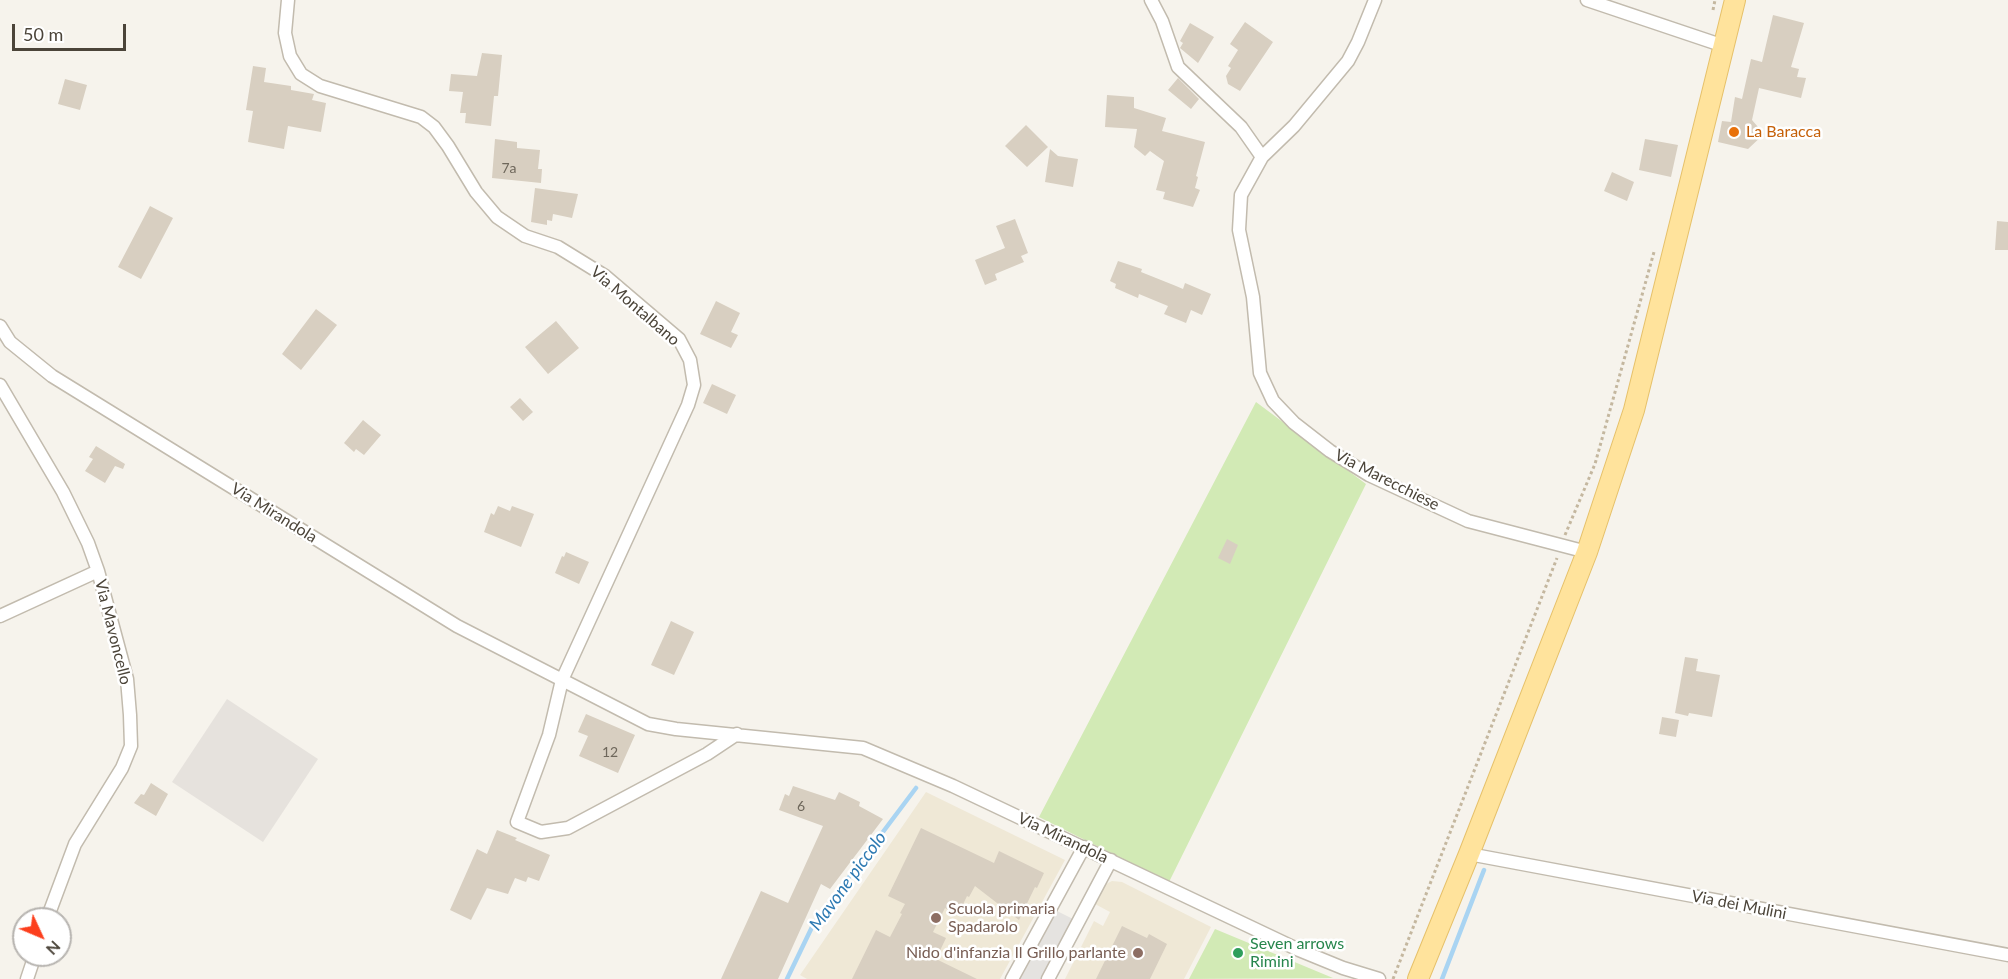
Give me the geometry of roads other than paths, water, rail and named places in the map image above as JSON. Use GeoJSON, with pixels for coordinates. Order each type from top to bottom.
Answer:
{"type":"FeatureCollection","features":[{"type":"Feature","properties":{"kind":"main road"},"geometry":{"type":"LineString","coordinates":[[1418,979],[1587,552],[1634,410],[1735,0]]}},
{"type":"Feature","properties":{"kind":"street","name":"Via Montalbano"},"geometry":{"type":"LineString","coordinates":[[288,0],[285,33],[290,56],[301,74],[320,86],[420,117],[434,127],[476,192],[497,217],[525,236],[558,247],[605,276],[679,339],[690,360],[694,385],[688,405],[562,680]]}},
{"type":"Feature","properties":{"kind":"street"},"geometry":{"type":"LineString","coordinates":[[1151,0],[1162,21],[1179,67],[1241,127],[1262,157]]}},
{"type":"Feature","properties":{"kind":"street","name":"Via Marecchiese"},"geometry":{"type":"LineString","coordinates":[[1375,0],[1348,61],[1294,126],[1262,157],[1241,195],[1239,230],[1253,297],[1260,373],[1273,401],[1294,423],[1330,451],[1369,475],[1468,521],[1587,552]]}},
{"type":"Feature","properties":{"kind":"street"},"geometry":{"type":"LineString","coordinates":[[1587,0],[1724,46]]}},
{"type":"Feature","properties":{"kind":"street","name":"Via Mirandola"},"geometry":{"type":"LineString","coordinates":[[0,326],[10,342],[52,376],[457,626],[648,724],[676,729],[863,748],[954,786],[1299,950],[1343,968],[1379,979]]}},
{"type":"Feature","properties":{"kind":"street","name":"Via Mavoncello"},"geometry":{"type":"LineString","coordinates":[[0,385],[63,492],[88,543],[127,680],[130,746],[122,768],[75,844],[51,907]]}},
{"type":"Feature","properties":{"kind":"street"},"geometry":{"type":"LineString","coordinates":[[0,616],[98,572]]}},
{"type":"Feature","properties":{"kind":"street"},"geometry":{"type":"LineString","coordinates":[[562,680],[549,735],[517,822],[541,832],[568,828],[706,754],[737,734]]}},
{"type":"Feature","properties":{"kind":"street"},"geometry":{"type":"LineString","coordinates":[[1012,979],[1084,847]]}},
{"type":"Feature","properties":{"kind":"street","name":"Via dei Mulini"},"geometry":{"type":"LineString","coordinates":[[1469,854],[2008,955]]}},
{"type":"Feature","properties":{"kind":"street"},"geometry":{"type":"LineString","coordinates":[[1048,979],[1111,860]]}},
{"type":"Feature","properties":{"kind":"waterway","name":"Mavone piccolo"},"geometry":{"type":"LineString","coordinates":[[787,979],[813,925],[916,788]]}},
{"type":"Feature","properties":{"kind":"waterway","name":"Mavone piccolo"},"geometry":{"type":"LineString","coordinates":[[1442,979],[1484,870]]}},
{"type":"Feature","properties":{"kind":"place","name":"La Baracca"},"geometry":{"type":"Point","coordinates":[1734,132]}},
{"type":"Feature","properties":{"kind":"place","name":"Scuola primaria Spadarolo"},"geometry":{"type":"Point","coordinates":[936,918]}},
{"type":"Feature","properties":{"kind":"place","name":"Nido d'infanzia Il Grillo parlante"},"geometry":{"type":"Point","coordinates":[1138,953]}},
{"type":"Feature","properties":{"kind":"place","name":"Seven arrows Rimini"},"geometry":{"type":"Point","coordinates":[1238,953]}}]}
